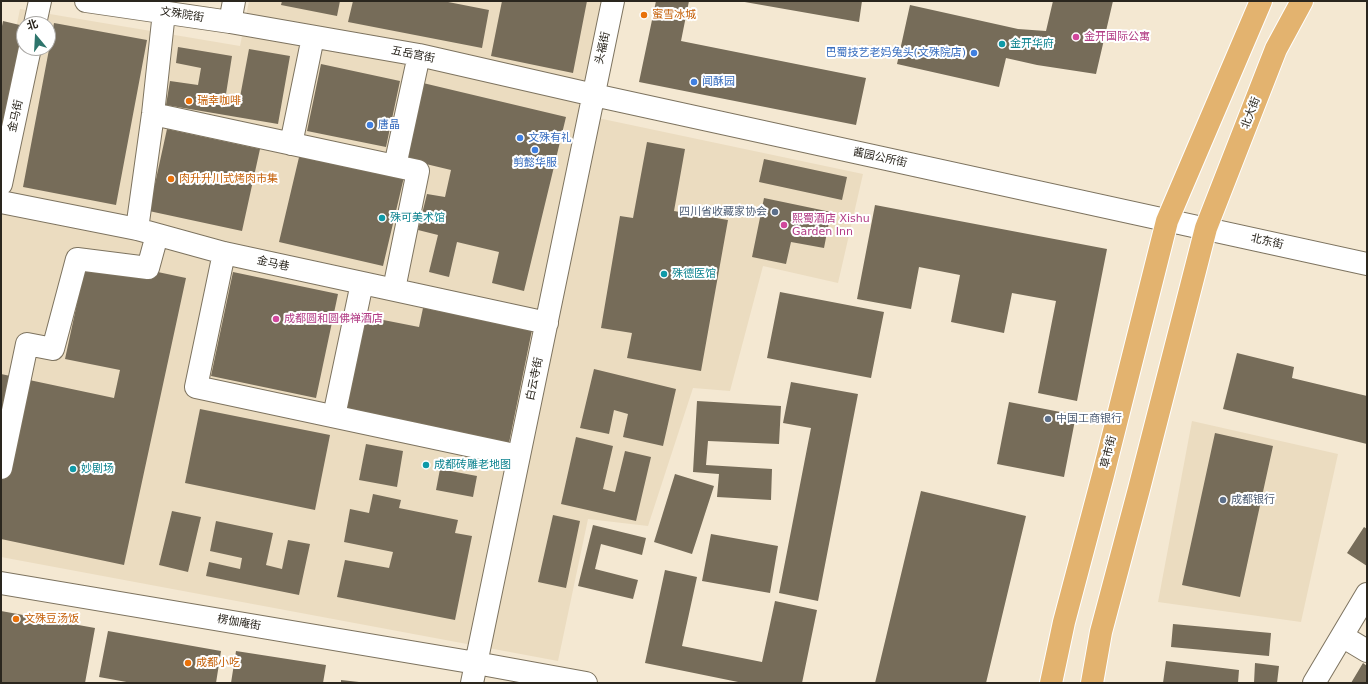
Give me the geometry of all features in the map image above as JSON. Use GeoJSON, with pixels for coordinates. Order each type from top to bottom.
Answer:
{"type":"FeatureCollection","features":[{"type":"Feature","properties":{"kind":"main road"},"geometry":{"type":"LineString","coordinates":[[1167,221],[1261,1]]}},
{"type":"Feature","properties":{"kind":"main road","name":"北大街"},"geometry":{"type":"LineString","coordinates":[[1206,228],[1276,49],[1302,1]]}},
{"type":"Feature","properties":{"kind":"main road","name":"草市街"},"geometry":{"type":"LineString","coordinates":[[1051,683],[1064,622],[1105,468],[1167,221]]}},
{"type":"Feature","properties":{"kind":"main road"},"geometry":{"type":"LineString","coordinates":[[1092,683],[1101,632],[1206,228]]}},
{"type":"Feature","properties":{"kind":"street"},"geometry":{"type":"LineString","coordinates":[[37,16],[40,1]]}},
{"type":"Feature","properties":{"kind":"street","name":"文殊院街"},"geometry":{"type":"LineString","coordinates":[[86,1],[230,22]]}},
{"type":"Feature","properties":{"kind":"street"},"geometry":{"type":"LineString","coordinates":[[230,22],[234,1]]}},
{"type":"Feature","properties":{"kind":"street","name":"头福街"},"geometry":{"type":"LineString","coordinates":[[594,95],[613,1]]}},
{"type":"Feature","properties":{"kind":"street"},"geometry":{"type":"LineString","coordinates":[[1,468],[27,344],[53,349],[77,259],[148,268],[147,232],[153,114],[164,12]]}},
{"type":"Feature","properties":{"kind":"street","name":"五岳宫街"},"geometry":{"type":"LineString","coordinates":[[230,22],[419,55],[594,95]]}},
{"type":"Feature","properties":{"kind":"street"},"geometry":{"type":"LineString","coordinates":[[291,144],[313,37]]}},
{"type":"Feature","properties":{"kind":"street"},"geometry":{"type":"LineString","coordinates":[[395,166],[419,55]]}},
{"type":"Feature","properties":{"kind":"street","name":"金马街"},"geometry":{"type":"LineString","coordinates":[[1,184],[28,56]]}},
{"type":"Feature","properties":{"kind":"street","name":"酱园公所街"},"geometry":{"type":"LineString","coordinates":[[594,95],[1167,221]]}},
{"type":"Feature","properties":{"kind":"street","name":"白云寺街"},"geometry":{"type":"LineString","coordinates":[[474,673],[594,95]]}},
{"type":"Feature","properties":{"kind":"street"},"geometry":{"type":"LineString","coordinates":[[153,114],[418,171],[394,289]]}},
{"type":"Feature","properties":{"kind":"street","name":"金马巷"},"geometry":{"type":"LineString","coordinates":[[1,202],[147,232],[224,253],[546,323]]}},
{"type":"Feature","properties":{"kind":"street","name":"北东街"},"geometry":{"type":"LineString","coordinates":[[1167,221],[1206,228],[1367,264]]}},
{"type":"Feature","properties":{"kind":"street"},"geometry":{"type":"LineString","coordinates":[[224,253],[196,387],[519,456]]}},
{"type":"Feature","properties":{"kind":"street"},"geometry":{"type":"LineString","coordinates":[[334,416],[362,282]]}},
{"type":"Feature","properties":{"kind":"street","name":"楞伽庵街"},"geometry":{"type":"LineString","coordinates":[[1,583],[474,673],[586,683]]}},
{"type":"Feature","properties":{"kind":"street"},"geometry":{"type":"LineString","coordinates":[[1314,683],[1367,594]]}},
{"type":"Feature","properties":{"kind":"street"},"geometry":{"type":"LineString","coordinates":[[1344,632],[1367,651]]}},
{"type":"Feature","properties":{"kind":"shaded area"},"geometry":{"type":"Polygon","coordinates":[[[249,1],[601,1],[579,114],[863,174],[838,283],[763,266],[730,391],[693,388],[648,526],[588,519],[558,661],[1,557],[1,101],[16,28],[16,56],[56,56],[56,16],[19,16],[20,9],[240,46],[249,1]]]}},
{"type":"Feature","properties":{"kind":"shaded area"},"geometry":{"type":"Polygon","coordinates":[[[1192,421],[1338,454],[1301,622],[1158,602],[1192,421]]]}},
{"type":"Feature","properties":{"kind":"building"},"geometry":{"type":"Polygon","coordinates":[[[282,1],[340,1],[337,16],[281,5],[282,1]]]}},
{"type":"Feature","properties":{"kind":"building"},"geometry":{"type":"Polygon","coordinates":[[[353,1],[443,1],[489,10],[482,48],[348,22],[353,1]]]}},
{"type":"Feature","properties":{"kind":"building"},"geometry":{"type":"Polygon","coordinates":[[[502,1],[587,1],[573,73],[491,56],[502,1]]]}},
{"type":"Feature","properties":{"kind":"building"},"geometry":{"type":"Polygon","coordinates":[[[656,1],[689,1],[681,41],[866,78],[856,125],[639,82],[656,1]]]}},
{"type":"Feature","properties":{"kind":"building"},"geometry":{"type":"Polygon","coordinates":[[[739,1],[862,1],[859,22],[739,1]]]}},
{"type":"Feature","properties":{"kind":"building","name":"金开华府"},"geometry":{"type":"Polygon","coordinates":[[[1053,1],[1113,1],[1096,74],[1037,65],[1006,58],[999,87],[897,64],[910,5],[1018,29],[1046,31],[1053,1]]]}},
{"type":"Feature","properties":{"kind":"building"},"geometry":{"type":"Polygon","coordinates":[[[3,21],[16,24],[16,56],[21,56],[1,141],[1,31],[3,21]]]}},
{"type":"Feature","properties":{"kind":"building"},"geometry":{"type":"Polygon","coordinates":[[[56,23],[147,40],[116,205],[23,187],[48,56],[56,56],[56,23]]]}},
{"type":"Feature","properties":{"kind":"building"},"geometry":{"type":"Polygon","coordinates":[[[178,47],[232,56],[226,94],[240,97],[249,49],[290,56],[278,124],[166,105],[170,81],[198,85],[201,68],[176,63],[178,47]]]}},
{"type":"Feature","properties":{"kind":"building"},"geometry":{"type":"Polygon","coordinates":[[[321,64],[400,81],[386,147],[307,131],[321,64]]]}},
{"type":"Feature","properties":{"kind":"building"},"geometry":{"type":"Polygon","coordinates":[[[423,83],[566,117],[524,291],[492,283],[499,252],[457,242],[449,277],[429,272],[438,235],[418,230],[427,194],[445,197],[451,170],[405,159],[423,83]]]}},
{"type":"Feature","properties":{"kind":"building"},"geometry":{"type":"Polygon","coordinates":[[[167,129],[260,149],[242,231],[149,211],[167,129]]]}},
{"type":"Feature","properties":{"kind":"building","name":"殊德医馆"},"geometry":{"type":"Polygon","coordinates":[[[647,142],[685,149],[674,211],[728,220],[701,371],[627,358],[632,333],[601,328],[620,216],[633,218],[647,142]]]}},
{"type":"Feature","properties":{"kind":"building"},"geometry":{"type":"Polygon","coordinates":[[[300,153],[404,177],[383,266],[279,242],[300,153]]]}},
{"type":"Feature","properties":{"kind":"building"},"geometry":{"type":"Polygon","coordinates":[[[764,159],[847,177],[842,200],[759,182],[764,159]]]}},
{"type":"Feature","properties":{"kind":"building"},"geometry":{"type":"Polygon","coordinates":[[[764,198],[831,212],[824,248],[791,242],[786,264],[752,257],[764,198]]]}},
{"type":"Feature","properties":{"kind":"building"},"geometry":{"type":"Polygon","coordinates":[[[875,205],[1107,249],[1077,401],[1038,393],[1056,301],[1012,293],[1004,333],[951,322],[960,275],[919,267],[911,309],[857,299],[875,205]]]}},
{"type":"Feature","properties":{"kind":"building","name":"妙剧场"},"geometry":{"type":"Polygon","coordinates":[[[87,257],[186,278],[124,565],[1,539],[1,374],[114,398],[120,370],[65,359],[87,257]]]}},
{"type":"Feature","properties":{"kind":"building"},"geometry":{"type":"Polygon","coordinates":[[[233,272],[338,294],[316,398],[211,376],[233,272]]]}},
{"type":"Feature","properties":{"kind":"building"},"geometry":{"type":"Polygon","coordinates":[[[780,292],[884,312],[871,378],[767,358],[780,292]]]}},
{"type":"Feature","properties":{"kind":"building"},"geometry":{"type":"Polygon","coordinates":[[[423,308],[532,330],[509,443],[343,410],[363,316],[419,327],[423,308]]]}},
{"type":"Feature","properties":{"kind":"building"},"geometry":{"type":"Polygon","coordinates":[[[1237,353],[1294,367],[1292,378],[1367,396],[1367,444],[1223,409],[1237,353]]]}},
{"type":"Feature","properties":{"kind":"building"},"geometry":{"type":"Polygon","coordinates":[[[594,369],[676,389],[663,446],[623,437],[628,414],[614,410],[609,434],[580,428],[594,369]]]}},
{"type":"Feature","properties":{"kind":"building"},"geometry":{"type":"Polygon","coordinates":[[[791,382],[858,394],[818,601],[779,593],[811,428],[783,423],[791,382]]]}},
{"type":"Feature","properties":{"kind":"building"},"geometry":{"type":"Polygon","coordinates":[[[697,401],[781,406],[779,444],[708,441],[706,465],[772,469],[771,500],[717,497],[719,474],[693,472],[697,401]]]}},
{"type":"Feature","properties":{"kind":"building"},"geometry":{"type":"Polygon","coordinates":[[[1009,402],[1076,415],[1064,477],[997,464],[1009,402]]]}},
{"type":"Feature","properties":{"kind":"building"},"geometry":{"type":"Polygon","coordinates":[[[200,409],[330,435],[315,510],[185,483],[200,409]]]}},
{"type":"Feature","properties":{"kind":"building"},"geometry":{"type":"Polygon","coordinates":[[[1215,433],[1273,446],[1240,597],[1182,585],[1215,433]]]}},
{"type":"Feature","properties":{"kind":"building"},"geometry":{"type":"Polygon","coordinates":[[[576,437],[613,446],[603,489],[615,492],[625,451],[651,457],[636,521],[561,504],[576,437]]]}},
{"type":"Feature","properties":{"kind":"building"},"geometry":{"type":"Polygon","coordinates":[[[366,444],[403,451],[397,487],[359,480],[366,444]]]}},
{"type":"Feature","properties":{"kind":"building"},"geometry":{"type":"Polygon","coordinates":[[[440,469],[477,476],[473,497],[436,490],[440,469]]]}},
{"type":"Feature","properties":{"kind":"building"},"geometry":{"type":"Polygon","coordinates":[[[675,474],[714,486],[692,554],[654,542],[675,474]]]}},
{"type":"Feature","properties":{"kind":"building"},"geometry":{"type":"Polygon","coordinates":[[[921,491],[1026,516],[986,683],[875,683],[921,491]]]}},
{"type":"Feature","properties":{"kind":"building"},"geometry":{"type":"Polygon","coordinates":[[[373,494],[401,500],[399,508],[458,520],[455,533],[472,536],[455,620],[337,597],[345,560],[389,568],[393,552],[344,542],[350,509],[369,513],[373,494]]]}},
{"type":"Feature","properties":{"kind":"building"},"geometry":{"type":"Polygon","coordinates":[[[172,511],[201,517],[188,572],[159,565],[172,511]]]}},
{"type":"Feature","properties":{"kind":"building"},"geometry":{"type":"Polygon","coordinates":[[[553,515],[580,521],[566,588],[538,582],[553,515]]]}},
{"type":"Feature","properties":{"kind":"building"},"geometry":{"type":"Polygon","coordinates":[[[216,521],[273,533],[266,565],[282,569],[288,540],[310,544],[299,595],[206,576],[209,562],[240,569],[242,558],[210,551],[216,521]]]}},
{"type":"Feature","properties":{"kind":"building"},"geometry":{"type":"Polygon","coordinates":[[[593,525],[646,538],[642,555],[601,544],[595,569],[638,580],[633,599],[578,586],[593,525]]]}},
{"type":"Feature","properties":{"kind":"building"},"geometry":{"type":"Polygon","coordinates":[[[1364,527],[1367,529],[1367,566],[1347,553],[1364,527]]]}},
{"type":"Feature","properties":{"kind":"building"},"geometry":{"type":"Polygon","coordinates":[[[711,534],[778,546],[770,593],[702,581],[711,534]]]}},
{"type":"Feature","properties":{"kind":"building"},"geometry":{"type":"Polygon","coordinates":[[[665,570],[697,577],[682,646],[762,662],[775,601],[817,610],[802,683],[743,683],[645,663],[665,570]]]}},
{"type":"Feature","properties":{"kind":"building"},"geometry":{"type":"Polygon","coordinates":[[[1,611],[95,628],[85,683],[1,683],[1,611]]]}},
{"type":"Feature","properties":{"kind":"building"},"geometry":{"type":"Polygon","coordinates":[[[1173,624],[1271,633],[1269,656],[1171,647],[1173,624]]]}},
{"type":"Feature","properties":{"kind":"building"},"geometry":{"type":"Polygon","coordinates":[[[108,631],[221,651],[216,683],[132,683],[99,677],[108,631]]]}},
{"type":"Feature","properties":{"kind":"building"},"geometry":{"type":"Polygon","coordinates":[[[236,651],[326,665],[323,683],[231,683],[236,651]]]}},
{"type":"Feature","properties":{"kind":"building"},"geometry":{"type":"Polygon","coordinates":[[[1166,661],[1239,670],[1238,683],[1163,683],[1166,661]]]}},
{"type":"Feature","properties":{"kind":"building"},"geometry":{"type":"Polygon","coordinates":[[[1255,663],[1279,666],[1277,683],[1254,683],[1255,663]]]}},
{"type":"Feature","properties":{"kind":"building"},"geometry":{"type":"Polygon","coordinates":[[[1363,663],[1367,666],[1367,683],[1351,683],[1363,663]]]}},
{"type":"Feature","properties":{"kind":"building"},"geometry":{"type":"Polygon","coordinates":[[[341,680],[359,682],[359,683],[341,683],[341,680]]]}},
{"type":"Feature","properties":{"kind":"place","name":"蜜雪冰城"},"geometry":{"type":"Point","coordinates":[644,15]}},
{"type":"Feature","properties":{"kind":"place","name":"金开国际公寓"},"geometry":{"type":"Point","coordinates":[1076,37]}},
{"type":"Feature","properties":{"kind":"place","name":"金开华府"},"geometry":{"type":"Point","coordinates":[1002,44]}},
{"type":"Feature","properties":{"kind":"place","name":"巴蜀技艺老妈兔头(文殊院店)"},"geometry":{"type":"Point","coordinates":[974,53]}},
{"type":"Feature","properties":{"kind":"place","name":"闻酥园"},"geometry":{"type":"Point","coordinates":[694,82]}},
{"type":"Feature","properties":{"kind":"place","name":"瑞幸咖啡"},"geometry":{"type":"Point","coordinates":[189,101]}},
{"type":"Feature","properties":{"kind":"place","name":"唐晶"},"geometry":{"type":"Point","coordinates":[370,125]}},
{"type":"Feature","properties":{"kind":"place","name":"文殊有礼"},"geometry":{"type":"Point","coordinates":[520,138]}},
{"type":"Feature","properties":{"kind":"place","name":"剪懿华服"},"geometry":{"type":"Point","coordinates":[535,150]}},
{"type":"Feature","properties":{"kind":"place","name":"肉升升川式烤肉市集"},"geometry":{"type":"Point","coordinates":[171,179]}},
{"type":"Feature","properties":{"kind":"place","name":"四川省收藏家协会"},"geometry":{"type":"Point","coordinates":[775,212]}},
{"type":"Feature","properties":{"kind":"place","name":"殊可美术馆"},"geometry":{"type":"Point","coordinates":[382,218]}},
{"type":"Feature","properties":{"kind":"place","name":"熙蜀酒店 Xishu Garden Inn"},"geometry":{"type":"Point","coordinates":[784,225]}},
{"type":"Feature","properties":{"kind":"place","name":"殊德医馆"},"geometry":{"type":"Point","coordinates":[664,274]}},
{"type":"Feature","properties":{"kind":"place","name":"成都圆和圆佛禅酒店"},"geometry":{"type":"Point","coordinates":[276,319]}},
{"type":"Feature","properties":{"kind":"place","name":"中国工商银行"},"geometry":{"type":"Point","coordinates":[1048,419]}},
{"type":"Feature","properties":{"kind":"place","name":"成都砖雕老地图"},"geometry":{"type":"Point","coordinates":[426,465]}},
{"type":"Feature","properties":{"kind":"place","name":"妙剧场"},"geometry":{"type":"Point","coordinates":[73,469]}},
{"type":"Feature","properties":{"kind":"place","name":"成都银行"},"geometry":{"type":"Point","coordinates":[1223,500]}},
{"type":"Feature","properties":{"kind":"place","name":"文殊豆汤饭"},"geometry":{"type":"Point","coordinates":[16,619]}},
{"type":"Feature","properties":{"kind":"place","name":"成都小吃"},"geometry":{"type":"Point","coordinates":[188,663]}}]}
